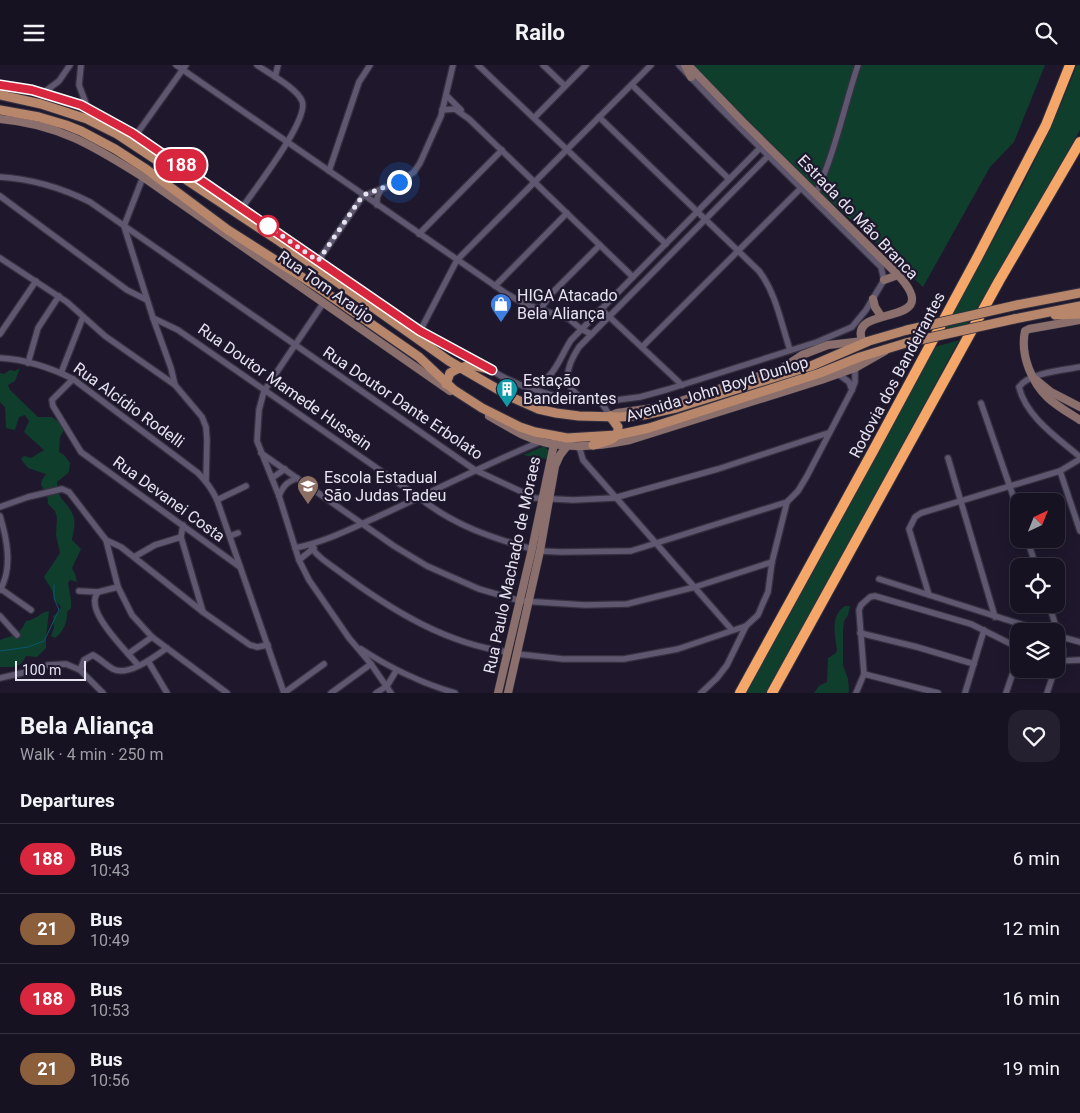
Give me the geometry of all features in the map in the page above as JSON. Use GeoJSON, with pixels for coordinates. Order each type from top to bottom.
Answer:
{"type":"FeatureCollection","features":[{"type":"Feature","properties":{"kind":"highway","name":"Rodovia dos Bandeirantes"},"geometry":{"type":"LineString","coordinates":[[740,693],[977,258],[1046,125],[1070,65]]}},
{"type":"Feature","properties":{"kind":"highway"},"geometry":{"type":"LineString","coordinates":[[772,693],[999,281],[1080,142]]}},
{"type":"Feature","properties":{"kind":"main road"},"geometry":{"type":"LineString","coordinates":[[687,65],[691,77]]}},
{"type":"Feature","properties":{"kind":"main road","name":"Estrada do Mão Branca"},"geometry":{"type":"LineString","coordinates":[[687,65],[898,275],[911,292],[912,301],[901,313],[881,317],[864,325],[860,335],[866,341]]}},
{"type":"Feature","properties":{"kind":"main road","name":"Avenida John Boyd Dunlop"},"geometry":{"type":"LineString","coordinates":[[0,95],[41,104],[87,119],[117,134],[279,241],[459,368],[511,397],[538,409],[556,413],[579,416],[620,417],[644,415],[676,408],[811,366],[866,341],[1018,305],[1080,293]]}},
{"type":"Feature","properties":{"kind":"main road","name":"Avenida John Boyd Dunlop"},"geometry":{"type":"LineString","coordinates":[[0,110],[38,117],[66,125],[115,149],[146,169],[221,225],[319,287],[424,361],[456,393],[489,414],[520,427],[551,436],[568,438],[617,435],[649,428],[820,373],[891,347],[1080,306]]}},
{"type":"Feature","properties":{"kind":"main road","name":"Rua Tom Araújo"},"geometry":{"type":"LineString","coordinates":[[0,119],[32,123],[51,128],[96,147],[143,177],[456,393]]}},
{"type":"Feature","properties":{"kind":"main road"},"geometry":{"type":"LineString","coordinates":[[163,153],[188,180]]}},
{"type":"Feature","properties":{"kind":"main road"},"geometry":{"type":"LineString","coordinates":[[884,280],[898,275]]}},
{"type":"Feature","properties":{"kind":"main road"},"geometry":{"type":"LineString","coordinates":[[873,299],[881,317]]}},
{"type":"Feature","properties":{"kind":"main road"},"geometry":{"type":"LineString","coordinates":[[1046,313],[1057,315],[1080,314]]}},
{"type":"Feature","properties":{"kind":"main road"},"geometry":{"type":"LineString","coordinates":[[1080,320],[1034,327],[1025,331],[1024,348],[1025,359],[1037,387],[1080,421]]}},
{"type":"Feature","properties":{"kind":"main road"},"geometry":{"type":"LineString","coordinates":[[593,445],[612,440],[617,435],[617,425],[610,416],[617,413],[674,403],[780,369],[802,355],[836,343],[866,341]]}},
{"type":"Feature","properties":{"kind":"main road"},"geometry":{"type":"LineString","coordinates":[[489,414],[524,436],[542,441],[567,446],[605,445],[630,440],[838,374],[870,361],[891,347]]}},
{"type":"Feature","properties":{"kind":"main road"},"geometry":{"type":"LineString","coordinates":[[446,383],[450,373],[459,368],[474,365],[492,370]]}},
{"type":"Feature","properties":{"kind":"main road"},"geometry":{"type":"LineString","coordinates":[[1033,378],[1051,392],[1080,407]]}},
{"type":"Feature","properties":{"kind":"main road","name":"Rua Paulo Machado de Moraes"},"geometry":{"type":"LineString","coordinates":[[508,693],[546,499],[554,444]]}},
{"type":"Feature","properties":{"kind":"main road","name":"Rua Paulo Machado de Moraes"},"geometry":{"type":"LineString","coordinates":[[546,499],[555,467],[560,455],[567,446]]}},
{"type":"Feature","properties":{"kind":"main road","name":"Rua Paulo Machado de Moraes"},"geometry":{"type":"LineString","coordinates":[[498,693],[508,652],[525,601]]}},
{"type":"Feature","properties":{"kind":"street"},"geometry":{"type":"LineString","coordinates":[[43,93],[59,81],[70,65]]}},
{"type":"Feature","properties":{"kind":"street"},"geometry":{"type":"LineString","coordinates":[[81,65],[79,85],[88,109]]}},
{"type":"Feature","properties":{"kind":"street"},"geometry":{"type":"LineString","coordinates":[[176,65],[184,67],[287,142],[495,286],[525,304],[562,316],[591,334]]}},
{"type":"Feature","properties":{"kind":"street"},"geometry":{"type":"LineString","coordinates":[[242,207],[299,125],[304,104],[297,94],[257,65]]}},
{"type":"Feature","properties":{"kind":"street"},"geometry":{"type":"LineString","coordinates":[[266,72],[269,65]]}},
{"type":"Feature","properties":{"kind":"street"},"geometry":{"type":"LineString","coordinates":[[274,77],[278,65]]}},
{"type":"Feature","properties":{"kind":"street"},"geometry":{"type":"LineString","coordinates":[[318,261],[363,195],[399,182],[414,171],[420,163],[442,110],[453,65]]}},
{"type":"Feature","properties":{"kind":"street"},"geometry":{"type":"LineString","coordinates":[[478,65],[666,244]]}},
{"type":"Feature","properties":{"kind":"street"},"geometry":{"type":"LineString","coordinates":[[543,65],[565,86]]}},
{"type":"Feature","properties":{"kind":"street"},"geometry":{"type":"LineString","coordinates":[[534,118],[586,65]]}},
{"type":"Feature","properties":{"kind":"street"},"geometry":{"type":"LineString","coordinates":[[420,331],[457,260],[651,65]]}},
{"type":"Feature","properties":{"kind":"street"},"geometry":{"type":"LineString","coordinates":[[0,85],[43,93],[81,105],[136,135],[420,331],[492,370],[523,386],[555,396],[601,402],[640,397],[669,389],[817,342],[852,327],[860,319],[884,280],[881,267],[679,65]]}},
{"type":"Feature","properties":{"kind":"street"},"geometry":{"type":"LineString","coordinates":[[816,193],[828,168],[838,128],[858,65]]}},
{"type":"Feature","properties":{"kind":"street"},"geometry":{"type":"LineString","coordinates":[[136,135],[184,67]]}},
{"type":"Feature","properties":{"kind":"street"},"geometry":{"type":"LineString","coordinates":[[329,171],[359,82],[367,67]]}},
{"type":"Feature","properties":{"kind":"street"},"geometry":{"type":"LineString","coordinates":[[632,85],[729,179]]}},
{"type":"Feature","properties":{"kind":"street"},"geometry":{"type":"LineString","coordinates":[[446,95],[633,277]]}},
{"type":"Feature","properties":{"kind":"street"},"geometry":{"type":"LineString","coordinates":[[442,110],[456,109],[469,119]]}},
{"type":"Feature","properties":{"kind":"street"},"geometry":{"type":"LineString","coordinates":[[599,117],[738,251],[766,281],[772,291],[790,350]]}},
{"type":"Feature","properties":{"kind":"street"},"geometry":{"type":"LineString","coordinates":[[523,386],[541,383],[548,379],[571,340],[581,329],[760,148]]}},
{"type":"Feature","properties":{"kind":"street"},"geometry":{"type":"LineString","coordinates":[[419,234],[502,151]]}},
{"type":"Feature","properties":{"kind":"street"},"geometry":{"type":"LineString","coordinates":[[587,401],[572,389],[568,378],[567,371],[574,355],[591,334],[768,155]]}},
{"type":"Feature","properties":{"kind":"street"},"geometry":{"type":"LineString","coordinates":[[143,177],[124,226],[175,385]]}},
{"type":"Feature","properties":{"kind":"street","name":"Rua Doutor Dante Erbolato"},"geometry":{"type":"LineString","coordinates":[[0,178],[22,179],[68,191],[90,202],[294,346],[475,470],[522,493],[546,499],[614,498],[718,469],[828,433]]}},
{"type":"Feature","properties":{"kind":"street"},"geometry":{"type":"LineString","coordinates":[[642,347],[801,188]]}},
{"type":"Feature","properties":{"kind":"street"},"geometry":{"type":"LineString","coordinates":[[377,205],[378,194],[381,189]]}},
{"type":"Feature","properties":{"kind":"street"},"geometry":{"type":"LineString","coordinates":[[0,196],[127,290],[147,300]]}},
{"type":"Feature","properties":{"kind":"street"},"geometry":{"type":"LineString","coordinates":[[495,286],[567,213]]}},
{"type":"Feature","properties":{"kind":"street"},"geometry":{"type":"LineString","coordinates":[[540,309],[551,294],[600,245]]}},
{"type":"Feature","properties":{"kind":"street"},"geometry":{"type":"LineString","coordinates":[[0,259],[59,296],[105,335],[175,385],[202,417],[206,427],[207,440],[206,481],[212,488],[217,500],[284,693],[324,664]]}},
{"type":"Feature","properties":{"kind":"street"},"geometry":{"type":"LineString","coordinates":[[0,334],[36,281]]}},
{"type":"Feature","properties":{"kind":"street"},"geometry":{"type":"LineString","coordinates":[[28,363],[38,328],[59,296]]}},
{"type":"Feature","properties":{"kind":"street"},"geometry":{"type":"LineString","coordinates":[[324,302],[264,391],[259,409],[257,441],[279,495],[299,560],[318,595],[391,693]]}},
{"type":"Feature","properties":{"kind":"street"},"geometry":{"type":"LineString","coordinates":[[601,309],[682,385]]}},
{"type":"Feature","properties":{"kind":"street"},"geometry":{"type":"LineString","coordinates":[[562,316],[594,316]]}},
{"type":"Feature","properties":{"kind":"street"},"geometry":{"type":"LineString","coordinates":[[61,373],[83,317]]}},
{"type":"Feature","properties":{"kind":"street","name":"Rua Doutor Mamede Hussein"},"geometry":{"type":"LineString","coordinates":[[152,318],[178,330],[420,497],[435,510],[476,531],[500,540],[536,550],[578,552],[631,551],[787,502]]}},
{"type":"Feature","properties":{"kind":"street"},"geometry":{"type":"LineString","coordinates":[[817,342],[836,343]]}},
{"type":"Feature","properties":{"kind":"street","name":"Rua Alcídio Rodelli"},"geometry":{"type":"LineString","coordinates":[[0,358],[10,358],[28,363],[61,373],[73,379],[206,481]]}},
{"type":"Feature","properties":{"kind":"street"},"geometry":{"type":"LineString","coordinates":[[929,595],[909,529],[911,523],[921,513],[1060,471],[1080,458],[1032,414],[1026,406],[1018,387],[1021,383],[1044,373],[1080,367]]}},
{"type":"Feature","properties":{"kind":"street"},"geometry":{"type":"LineString","coordinates":[[701,693],[709,687],[727,665],[746,626],[758,615],[764,603],[787,502],[798,491],[852,390],[855,382],[855,368]]}},
{"type":"Feature","properties":{"kind":"street"},"geometry":{"type":"LineString","coordinates":[[665,369],[669,375],[669,389]]}},
{"type":"Feature","properties":{"kind":"street"},"geometry":{"type":"LineString","coordinates":[[838,374],[849,382],[852,390]]}},
{"type":"Feature","properties":{"kind":"street","name":"Rua Devanei Costa"},"geometry":{"type":"LineString","coordinates":[[73,379],[52,401],[53,406],[81,452],[241,568]]}},
{"type":"Feature","properties":{"kind":"street"},"geometry":{"type":"LineString","coordinates":[[601,402],[610,416]]}},
{"type":"Feature","properties":{"kind":"street"},"geometry":{"type":"LineString","coordinates":[[981,403],[1012,493]]}},
{"type":"Feature","properties":{"kind":"street"},"geometry":{"type":"LineString","coordinates":[[299,560],[321,541],[542,441]]}},
{"type":"Feature","properties":{"kind":"street"},"geometry":{"type":"LineString","coordinates":[[579,446],[583,461],[732,630]]}},
{"type":"Feature","properties":{"kind":"street"},"geometry":{"type":"LineString","coordinates":[[261,453],[394,546],[435,570],[479,589],[525,601],[585,605],[627,603],[695,587],[772,562]]}},
{"type":"Feature","properties":{"kind":"street"},"geometry":{"type":"LineString","coordinates":[[948,458],[995,617]]}},
{"type":"Feature","properties":{"kind":"street"},"geometry":{"type":"LineString","coordinates":[[272,478],[284,469]]}},
{"type":"Feature","properties":{"kind":"street"},"geometry":{"type":"LineString","coordinates":[[1060,471],[1080,531]]}},
{"type":"Feature","properties":{"kind":"street"},"geometry":{"type":"LineString","coordinates":[[279,495],[288,482],[297,478]]}},
{"type":"Feature","properties":{"kind":"street"},"geometry":{"type":"LineString","coordinates":[[217,500],[246,486]]}},
{"type":"Feature","properties":{"kind":"street"},"geometry":{"type":"LineString","coordinates":[[0,507],[28,497],[64,490],[74,497],[106,540],[118,587],[132,615],[152,637],[227,693]]}},
{"type":"Feature","properties":{"kind":"street"},"geometry":{"type":"LineString","coordinates":[[0,516],[8,553],[7,570],[1,587],[31,609]]}},
{"type":"Feature","properties":{"kind":"street"},"geometry":{"type":"LineString","coordinates":[[183,525],[181,537],[204,612]]}},
{"type":"Feature","properties":{"kind":"street"},"geometry":{"type":"LineString","coordinates":[[230,536],[238,533]]}},
{"type":"Feature","properties":{"kind":"street"},"geometry":{"type":"LineString","coordinates":[[134,557],[154,545],[181,537]]}},
{"type":"Feature","properties":{"kind":"street"},"geometry":{"type":"LineString","coordinates":[[106,540],[134,557],[204,612],[250,645],[257,647],[268,645]]}},
{"type":"Feature","properties":{"kind":"street"},"geometry":{"type":"LineString","coordinates":[[295,548],[312,547],[330,564],[377,599],[406,616],[454,638],[508,652]]}},
{"type":"Feature","properties":{"kind":"street"},"geometry":{"type":"LineString","coordinates":[[879,579],[1015,623]]}},
{"type":"Feature","properties":{"kind":"street"},"geometry":{"type":"LineString","coordinates":[[80,591],[98,592],[118,587]]}},
{"type":"Feature","properties":{"kind":"street"},"geometry":{"type":"LineString","coordinates":[[98,592],[94,601],[96,609],[107,628],[138,665]]}},
{"type":"Feature","properties":{"kind":"street"},"geometry":{"type":"LineString","coordinates":[[856,693],[864,674],[859,610],[870,597],[875,596],[959,620],[1010,643]]}},
{"type":"Feature","properties":{"kind":"street"},"geometry":{"type":"LineString","coordinates":[[0,616],[17,635]]}},
{"type":"Feature","properties":{"kind":"street"},"geometry":{"type":"LineString","coordinates":[[517,654],[563,659],[624,659],[678,649],[746,626]]}},
{"type":"Feature","properties":{"kind":"street"},"geometry":{"type":"LineString","coordinates":[[965,693],[984,630]]}},
{"type":"Feature","properties":{"kind":"street"},"geometry":{"type":"LineString","coordinates":[[860,633],[917,647],[974,665]]}},
{"type":"Feature","properties":{"kind":"street"},"geometry":{"type":"LineString","coordinates":[[128,654],[152,637]]}},
{"type":"Feature","properties":{"kind":"street"},"geometry":{"type":"LineString","coordinates":[[1065,638],[1080,642]]}},
{"type":"Feature","properties":{"kind":"street"},"geometry":{"type":"LineString","coordinates":[[355,645],[396,671],[455,693]]}},
{"type":"Feature","properties":{"kind":"street"},"geometry":{"type":"LineString","coordinates":[[80,670],[84,660],[93,655],[112,669],[120,672],[126,671],[148,661],[167,648]]}},
{"type":"Feature","properties":{"kind":"street"},"geometry":{"type":"LineString","coordinates":[[1065,663],[1080,660]]}},
{"type":"Feature","properties":{"kind":"street"},"geometry":{"type":"LineString","coordinates":[[148,661],[167,693]]}},
{"type":"Feature","properties":{"kind":"street"},"geometry":{"type":"LineString","coordinates":[[331,693],[371,664],[382,663]]}},
{"type":"Feature","properties":{"kind":"street"},"geometry":{"type":"LineString","coordinates":[[0,678],[58,664],[66,664],[80,670],[103,693]]}},
{"type":"Feature","properties":{"kind":"street"},"geometry":{"type":"LineString","coordinates":[[376,693],[387,686],[396,671]]}},
{"type":"Feature","properties":{"kind":"street"},"geometry":{"type":"LineString","coordinates":[[864,674],[938,693]]}},
{"type":"Feature","properties":{"kind":"street"},"geometry":{"type":"LineString","coordinates":[[1006,693],[1011,678]]}},
{"type":"Feature","properties":{"kind":"street"},"geometry":{"type":"LineString","coordinates":[[1047,693],[1052,678]]}},
{"type":"Feature","properties":{"kind":"green space"},"geometry":{"type":"Polygon","coordinates":[[[692,65],[1045,65],[1014,142],[990,167],[923,287],[814,186],[692,65]]]}},
{"type":"Feature","properties":{"kind":"green space"},"geometry":{"type":"Polygon","coordinates":[[[1077,65],[1080,65],[1080,130],[998,274],[966,326],[943,331],[997,233],[1048,134],[1077,65]]]}},
{"type":"Feature","properties":{"kind":"green space"},"geometry":{"type":"Polygon","coordinates":[[[959,340],[817,603],[766,693],[745,693],[935,347],[959,340]]]}},
{"type":"Feature","properties":{"kind":"green space"},"geometry":{"type":"Polygon","coordinates":[[[20,368],[15,381],[8,385],[10,390],[38,417],[52,417],[62,425],[64,430],[60,437],[59,452],[70,463],[69,472],[57,482],[57,488],[58,493],[73,516],[72,540],[81,549],[72,568],[77,582],[70,580],[68,583],[71,608],[67,612],[67,619],[63,630],[55,638],[51,636],[54,627],[53,616],[59,612],[61,607],[55,600],[52,590],[44,577],[60,553],[56,535],[57,517],[55,511],[48,504],[47,494],[41,485],[46,474],[28,468],[21,459],[24,456],[31,458],[44,450],[24,432],[29,421],[25,415],[19,417],[15,430],[6,428],[5,407],[0,402],[0,373],[4,374],[10,370],[15,371],[20,368]]]}},
{"type":"Feature","properties":{"kind":"green space"},"geometry":{"type":"Polygon","coordinates":[[[544,446],[549,451],[546,459],[523,455],[544,446]]]}},
{"type":"Feature","properties":{"kind":"green space"},"geometry":{"type":"Polygon","coordinates":[[[845,606],[850,606],[844,621],[843,631],[843,665],[848,679],[849,691],[848,693],[814,693],[819,686],[827,682],[828,658],[836,653],[837,650],[835,620],[840,610],[845,606]]]}},
{"type":"Feature","properties":{"kind":"green space"},"geometry":{"type":"Polygon","coordinates":[[[49,611],[46,648],[37,657],[26,656],[18,665],[0,667],[0,640],[13,636],[26,621],[49,611]]]}},
{"type":"Feature","properties":{"kind":"waterway"},"geometry":{"type":"LineString","coordinates":[[0,651],[28,647],[44,641],[59,610],[54,598],[54,585]]}},
{"type":"Feature","properties":{"kind":"bus line","name":"188"},"geometry":{"type":"LineString","coordinates":[[0,85],[32,90],[81,105],[119,125],[242,207],[420,331],[492,370]]}},
{"type":"Feature","properties":{"kind":"place","name":"HIGA Atacado Bela Aliança"},"geometry":{"type":"Point","coordinates":[501,323]}},
{"type":"Feature","properties":{"kind":"place","name":"Estação Bandeirantes"},"geometry":{"type":"Point","coordinates":[507,408]}},
{"type":"Feature","properties":{"kind":"place","name":"Escola Estadual São Judas Tadeu"},"geometry":{"type":"Point","coordinates":[308,505]}},
{"type":"Feature","properties":{"kind":"route"},"geometry":{"type":"LineString","coordinates":[[268,226],[318,261],[363,195],[399,182]]}}]}
